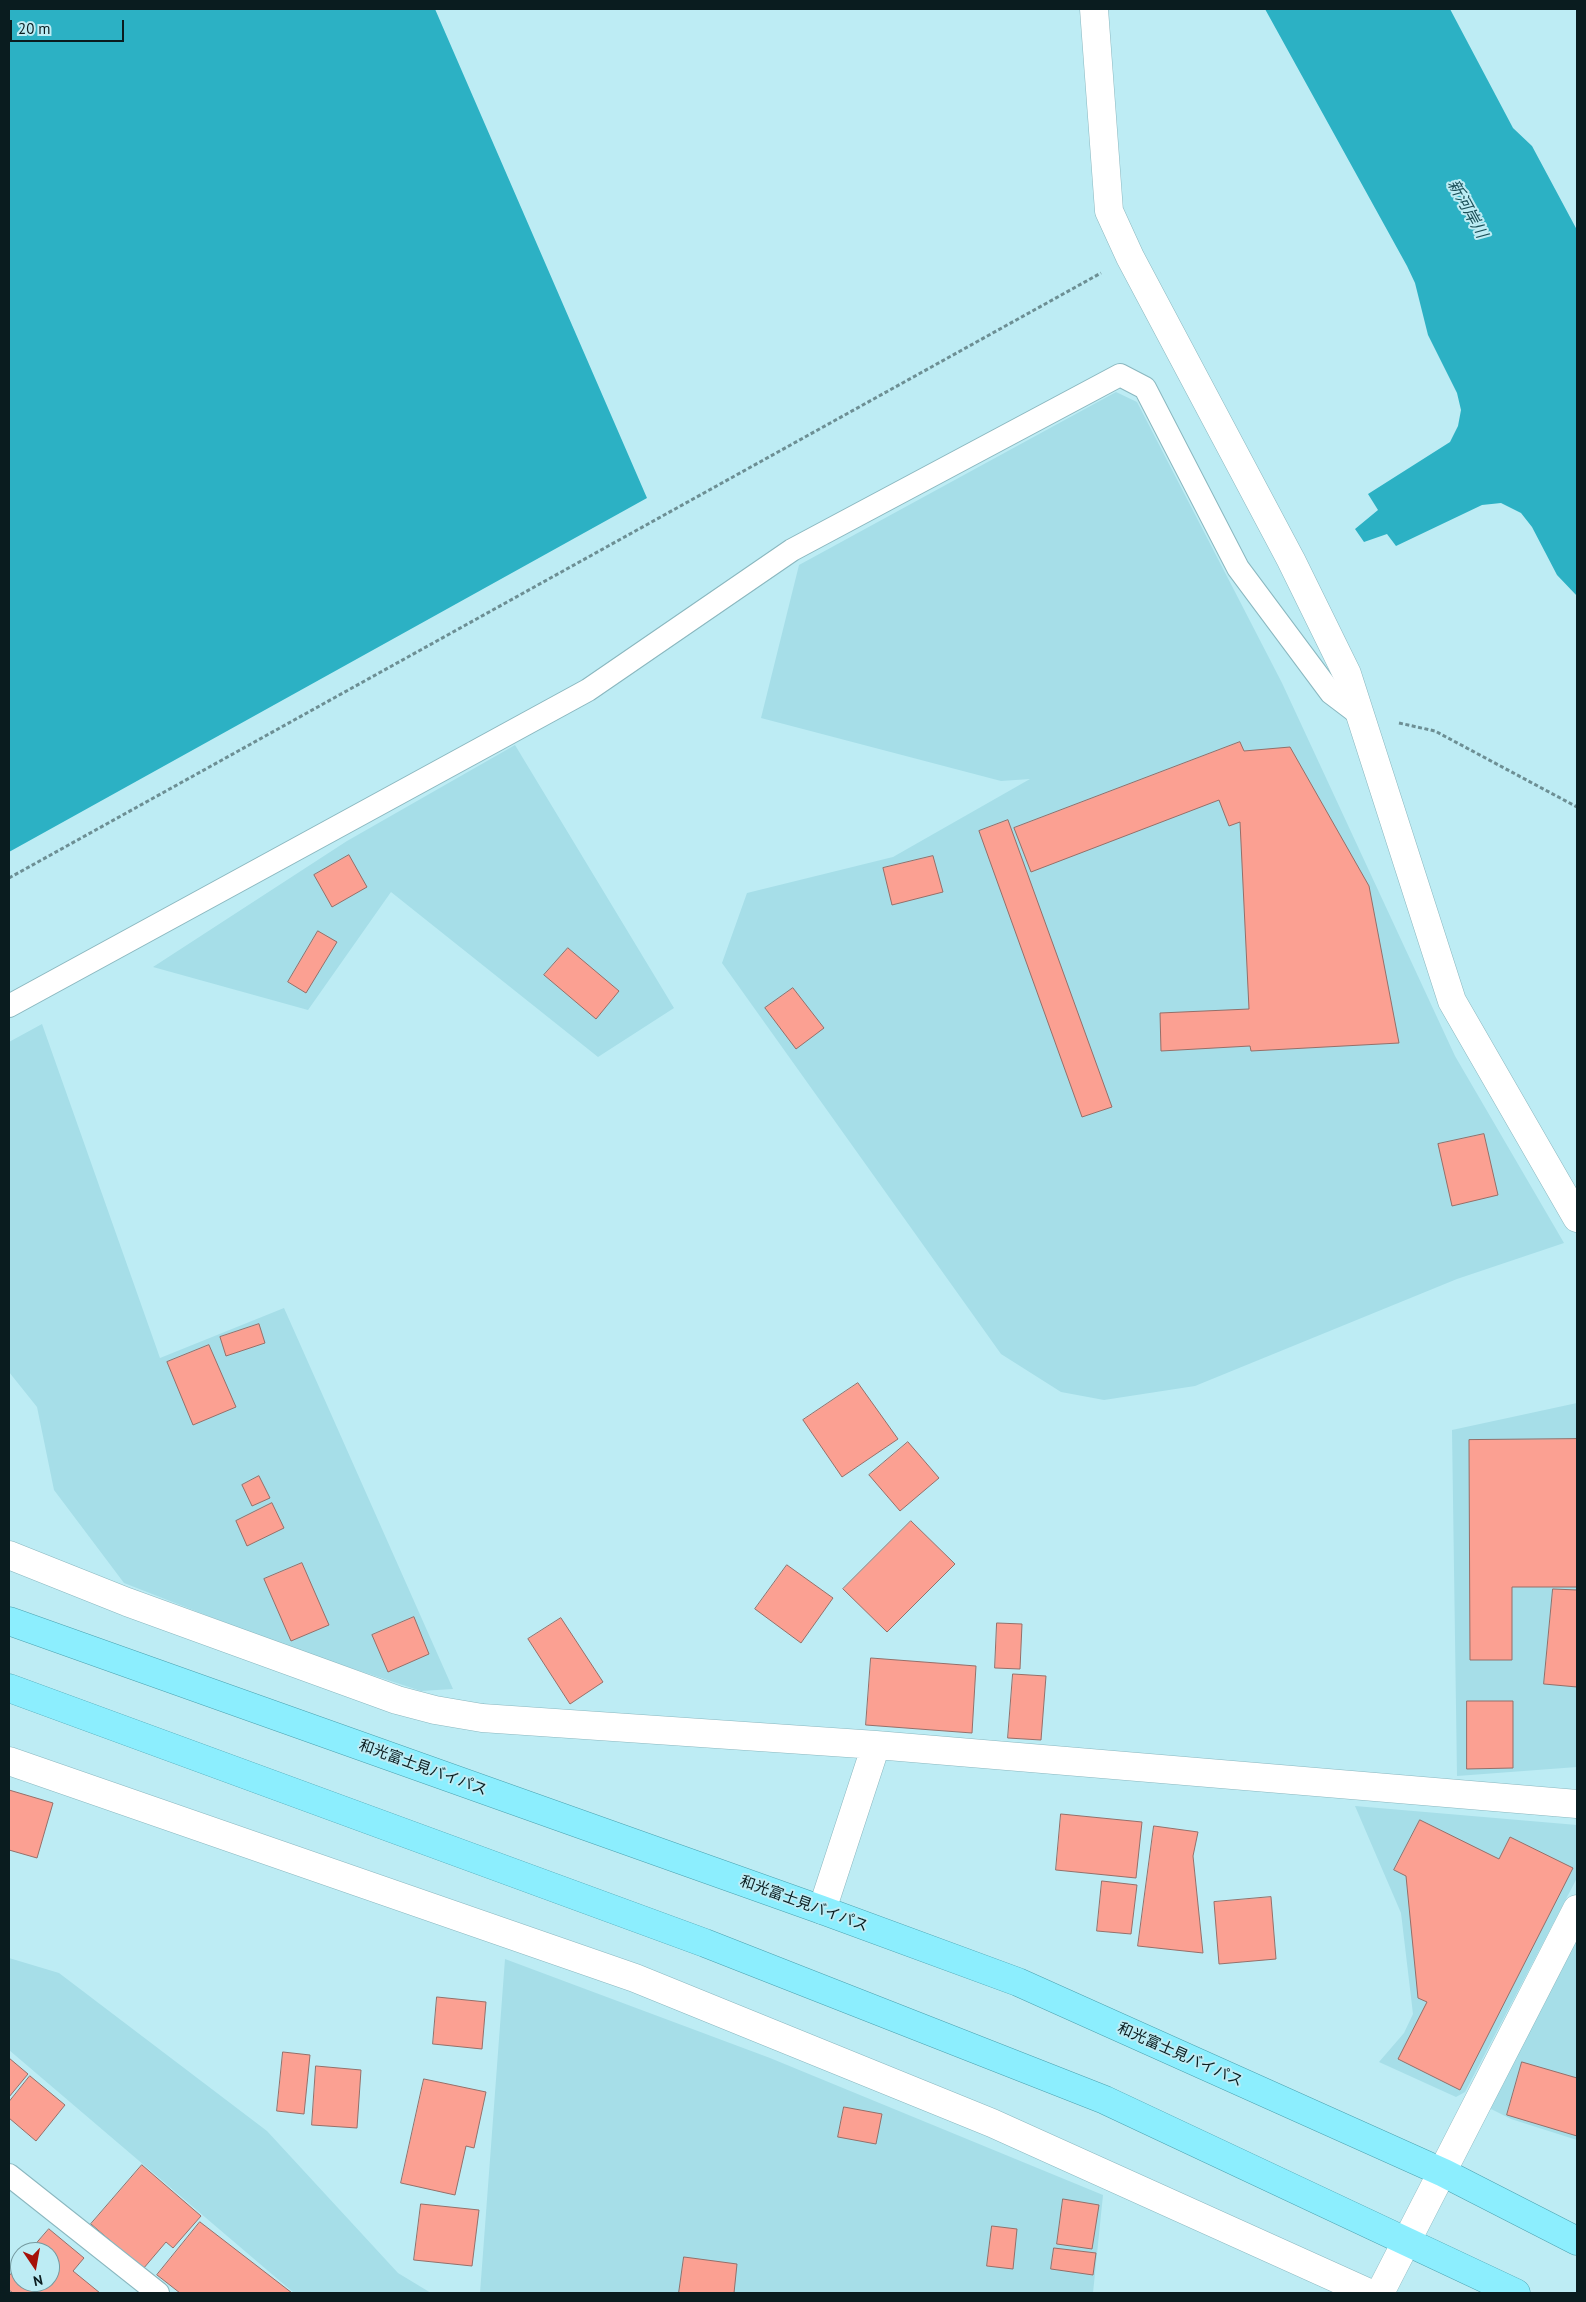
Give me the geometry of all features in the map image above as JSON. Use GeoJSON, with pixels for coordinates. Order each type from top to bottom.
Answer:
{"type":"FeatureCollection","features":[{"type":"Feature","properties":{"kind":"highway","name":"和光富士見バイパス"},"geometry":{"type":"LineString","coordinates":[[9,1621],[822,1910],[1018,1982],[1444,2173],[1577,2241]]}},
{"type":"Feature","properties":{"kind":"highway"},"geometry":{"type":"LineString","coordinates":[[9,1688],[705,1943],[1105,2100],[1516,2293]]}},
{"type":"Feature","properties":{"kind":"street"},"geometry":{"type":"LineString","coordinates":[[1094,9],[1109,211],[1130,257],[1295,569],[1347,674],[1452,1001],[1577,1218]]}},
{"type":"Feature","properties":{"kind":"street"},"geometry":{"type":"LineString","coordinates":[[9,1555],[127,1602],[397,1700],[436,1710],[482,1718],[876,1745],[1577,1804]]}},
{"type":"Feature","properties":{"kind":"street"},"geometry":{"type":"LineString","coordinates":[[822,1910],[876,1745]]}},
{"type":"Feature","properties":{"kind":"street"},"geometry":{"type":"LineString","coordinates":[[9,1761],[635,1978],[992,2122],[1369,2293]]}},
{"type":"Feature","properties":{"kind":"street"},"geometry":{"type":"LineString","coordinates":[[1380,2293],[1444,2173],[1577,1909]]}},
{"type":"Feature","properties":{"kind":"lane"},"geometry":{"type":"LineString","coordinates":[[9,1006],[588,690],[792,550],[1120,374],[1145,388],[1238,568],[1331,693],[1360,714]]}},
{"type":"Feature","properties":{"kind":"lane"},"geometry":{"type":"LineString","coordinates":[[9,2176],[158,2293]]}},
{"type":"Feature","properties":{"kind":"path"},"geometry":{"type":"LineString","coordinates":[[9,878],[1130,257]]}},
{"type":"Feature","properties":{"kind":"path"},"geometry":{"type":"LineString","coordinates":[[1360,714],[1435,731],[1577,807]]}},
{"type":"Feature","properties":{"kind":"shaded area"},"geometry":{"type":"Polygon","coordinates":[[[1116,392],[1137,402],[1282,683],[1455,1056],[1564,1243],[1457,1279],[1195,1386],[1104,1400],[1061,1392],[1001,1354],[722,963],[747,893],[893,857],[1030,779],[1001,781],[761,718],[799,565],[1116,392]]]}},
{"type":"Feature","properties":{"kind":"shaded area"},"geometry":{"type":"Polygon","coordinates":[[[515,745],[674,1008],[598,1057],[391,892],[308,1010],[153,967],[347,841],[515,745]]]}},
{"type":"Feature","properties":{"kind":"shaded area"},"geometry":{"type":"Polygon","coordinates":[[[42,1024],[160,1358],[284,1308],[453,1689],[421,1691],[290,1648],[124,1583],[54,1490],[37,1407],[9,1372],[9,1042],[42,1024]]]}},
{"type":"Feature","properties":{"kind":"shaded area"},"geometry":{"type":"Polygon","coordinates":[[[1577,1403],[1577,1767],[1457,1776],[1452,1430],[1577,1403]]]}},
{"type":"Feature","properties":{"kind":"shaded area"},"geometry":{"type":"Polygon","coordinates":[[[1355,1806],[1577,1825],[1577,1878],[1465,2092],[1456,2097],[1379,2062],[1404,2033],[1413,2014],[1401,1913],[1355,1806]]]}},
{"type":"Feature","properties":{"kind":"shaded area"},"geometry":{"type":"Polygon","coordinates":[[[1577,1938],[1577,2140],[1511,2119],[1487,2107],[1542,2008],[1577,1938]]]}},
{"type":"Feature","properties":{"kind":"shaded area"},"geometry":{"type":"Polygon","coordinates":[[[9,1958],[59,1973],[267,2131],[398,2273],[431,2293],[294,2293],[9,2050],[9,1958]]]}},
{"type":"Feature","properties":{"kind":"shaded area"},"geometry":{"type":"Polygon","coordinates":[[[505,1959],[770,2058],[1103,2195],[1093,2293],[480,2293],[505,1959]]]}},
{"type":"Feature","properties":{"kind":"water"},"geometry":{"type":"Polygon","coordinates":[[[9,9],[435,9],[647,498],[9,852],[9,9]]]}},
{"type":"Feature","properties":{"kind":"water","name":"新河岸川"},"geometry":{"type":"Polygon","coordinates":[[[1265,9],[1450,9],[1513,128],[1532,146],[1577,230],[1577,596],[1557,575],[1532,527],[1521,513],[1501,503],[1482,505],[1396,546],[1387,534],[1364,542],[1355,529],[1378,510],[1368,494],[1450,442],[1458,426],[1461,410],[1457,393],[1428,335],[1415,283],[1407,266],[1265,9]]]}},
{"type":"Feature","properties":{"kind":"building"},"geometry":{"type":"Polygon","coordinates":[[[1240,742],[1244,751],[1290,747],[1369,886],[1399,1043],[1251,1051],[1250,1046],[1161,1051],[1160,1013],[1249,1009],[1240,822],[1229,826],[1219,800],[1031,872],[1014,828],[1240,742]]]}},
{"type":"Feature","properties":{"kind":"building"},"geometry":{"type":"Polygon","coordinates":[[[1008,820],[1112,1107],[1082,1117],[979,831],[1008,820]]]}},
{"type":"Feature","properties":{"kind":"building"},"geometry":{"type":"Polygon","coordinates":[[[349,855],[367,887],[332,907],[314,875],[349,855]]]}},
{"type":"Feature","properties":{"kind":"building"},"geometry":{"type":"Polygon","coordinates":[[[933,856],[943,892],[892,905],[883,868],[933,856]]]}},
{"type":"Feature","properties":{"kind":"building"},"geometry":{"type":"Polygon","coordinates":[[[318,931],[337,942],[306,993],[288,982],[318,931]]]}},
{"type":"Feature","properties":{"kind":"building"},"geometry":{"type":"Polygon","coordinates":[[[568,948],[619,991],[596,1019],[544,975],[568,948]]]}},
{"type":"Feature","properties":{"kind":"building"},"geometry":{"type":"Polygon","coordinates":[[[793,988],[824,1028],[796,1049],[765,1008],[793,988]]]}},
{"type":"Feature","properties":{"kind":"building"},"geometry":{"type":"Polygon","coordinates":[[[1484,1134],[1498,1195],[1452,1206],[1438,1144],[1484,1134]]]}},
{"type":"Feature","properties":{"kind":"building"},"geometry":{"type":"Polygon","coordinates":[[[259,1324],[265,1343],[226,1356],[220,1337],[259,1324]]]}},
{"type":"Feature","properties":{"kind":"building"},"geometry":{"type":"Polygon","coordinates":[[[209,1345],[236,1407],[193,1425],[167,1362],[209,1345]]]}},
{"type":"Feature","properties":{"kind":"building"},"geometry":{"type":"Polygon","coordinates":[[[858,1383],[898,1439],[842,1477],[803,1420],[858,1383]]]}},
{"type":"Feature","properties":{"kind":"building"},"geometry":{"type":"Polygon","coordinates":[[[1577,1439],[1577,1587],[1512,1587],[1512,1660],[1470,1660],[1469,1440],[1577,1439]]]}},
{"type":"Feature","properties":{"kind":"building"},"geometry":{"type":"Polygon","coordinates":[[[908,1442],[939,1478],[900,1511],[869,1475],[908,1442]]]}},
{"type":"Feature","properties":{"kind":"building"},"geometry":{"type":"Polygon","coordinates":[[[259,1476],[270,1498],[252,1506],[242,1485],[259,1476]]]}},
{"type":"Feature","properties":{"kind":"building"},"geometry":{"type":"Polygon","coordinates":[[[272,1503],[284,1528],[247,1546],[236,1521],[272,1503]]]}},
{"type":"Feature","properties":{"kind":"building"},"geometry":{"type":"Polygon","coordinates":[[[911,1521],[955,1564],[887,1632],[843,1589],[911,1521]]]}},
{"type":"Feature","properties":{"kind":"building"},"geometry":{"type":"Polygon","coordinates":[[[302,1563],[329,1625],[291,1641],[264,1579],[302,1563]]]}},
{"type":"Feature","properties":{"kind":"building"},"geometry":{"type":"Polygon","coordinates":[[[787,1565],[833,1598],[801,1643],[755,1609],[787,1565]]]}},
{"type":"Feature","properties":{"kind":"building"},"geometry":{"type":"Polygon","coordinates":[[[1553,1589],[1577,1590],[1577,1687],[1544,1684],[1553,1589]]]}},
{"type":"Feature","properties":{"kind":"building"},"geometry":{"type":"Polygon","coordinates":[[[414,1617],[429,1654],[388,1672],[372,1635],[414,1617]]]}},
{"type":"Feature","properties":{"kind":"building"},"geometry":{"type":"Polygon","coordinates":[[[561,1618],[603,1682],[570,1704],[528,1639],[561,1618]]]}},
{"type":"Feature","properties":{"kind":"building"},"geometry":{"type":"Polygon","coordinates":[[[997,1623],[1022,1624],[1020,1669],[995,1668],[997,1623]]]}},
{"type":"Feature","properties":{"kind":"building"},"geometry":{"type":"Polygon","coordinates":[[[871,1658],[976,1666],[972,1733],[866,1725],[871,1658]]]}},
{"type":"Feature","properties":{"kind":"building"},"geometry":{"type":"Polygon","coordinates":[[[1013,1674],[1046,1676],[1041,1740],[1008,1738],[1013,1674]]]}},
{"type":"Feature","properties":{"kind":"building"},"geometry":{"type":"Polygon","coordinates":[[[1467,1701],[1513,1701],[1513,1768],[1467,1769],[1467,1701]]]}},
{"type":"Feature","properties":{"kind":"building"},"geometry":{"type":"Polygon","coordinates":[[[9,1790],[53,1803],[37,1858],[9,1850],[9,1790]]]}},
{"type":"Feature","properties":{"kind":"building"},"geometry":{"type":"Polygon","coordinates":[[[1061,1814],[1142,1822],[1136,1878],[1056,1870],[1061,1814]]]}},
{"type":"Feature","properties":{"kind":"building"},"geometry":{"type":"Polygon","coordinates":[[[1420,1820],[1499,1859],[1510,1837],[1573,1868],[1460,2090],[1398,2059],[1427,2002],[1418,1998],[1406,1876],[1394,1870],[1420,1820]]]}},
{"type":"Feature","properties":{"kind":"building"},"geometry":{"type":"Polygon","coordinates":[[[1154,1826],[1198,1832],[1193,1856],[1203,1953],[1138,1946],[1154,1826]]]}},
{"type":"Feature","properties":{"kind":"building"},"geometry":{"type":"Polygon","coordinates":[[[1102,1881],[1137,1885],[1131,1934],[1097,1931],[1102,1881]]]}},
{"type":"Feature","properties":{"kind":"building"},"geometry":{"type":"Polygon","coordinates":[[[1271,1897],[1276,1959],[1219,1964],[1214,1902],[1271,1897]]]}},
{"type":"Feature","properties":{"kind":"building"},"geometry":{"type":"Polygon","coordinates":[[[437,1997],[486,2002],[482,2049],[433,2044],[437,1997]]]}},
{"type":"Feature","properties":{"kind":"building"},"geometry":{"type":"Polygon","coordinates":[[[283,2052],[310,2055],[304,2114],[277,2111],[283,2052]]]}},
{"type":"Feature","properties":{"kind":"building"},"geometry":{"type":"Polygon","coordinates":[[[9,2058],[28,2074],[9,2097],[9,2058]]]}},
{"type":"Feature","properties":{"kind":"building"},"geometry":{"type":"Polygon","coordinates":[[[1522,2062],[1577,2078],[1577,2136],[1507,2115],[1522,2062]]]}},
{"type":"Feature","properties":{"kind":"building"},"geometry":{"type":"Polygon","coordinates":[[[316,2066],[361,2070],[357,2128],[312,2125],[316,2066]]]}},
{"type":"Feature","properties":{"kind":"building"},"geometry":{"type":"Polygon","coordinates":[[[30,2076],[65,2105],[36,2141],[9,2118],[9,2102],[30,2076]]]}},
{"type":"Feature","properties":{"kind":"building"},"geometry":{"type":"Polygon","coordinates":[[[424,2079],[486,2092],[474,2148],[466,2146],[455,2195],[401,2183],[424,2079]]]}},
{"type":"Feature","properties":{"kind":"building"},"geometry":{"type":"Polygon","coordinates":[[[844,2107],[882,2114],[876,2144],[838,2137],[844,2107]]]}},
{"type":"Feature","properties":{"kind":"building"},"geometry":{"type":"Polygon","coordinates":[[[142,2165],[201,2216],[173,2248],[166,2242],[143,2269],[91,2224],[142,2165]]]}},
{"type":"Feature","properties":{"kind":"building"},"geometry":{"type":"Polygon","coordinates":[[[1063,2199],[1099,2205],[1092,2249],[1057,2244],[1063,2199]]]}},
{"type":"Feature","properties":{"kind":"building"},"geometry":{"type":"Polygon","coordinates":[[[421,2204],[479,2210],[472,2266],[414,2260],[421,2204]]]}},
{"type":"Feature","properties":{"kind":"building"},"geometry":{"type":"Polygon","coordinates":[[[200,2222],[292,2293],[180,2293],[157,2275],[200,2222]]]}},
{"type":"Feature","properties":{"kind":"building"},"geometry":{"type":"Polygon","coordinates":[[[992,2226],[1017,2229],[1013,2269],[987,2266],[992,2226]]]}},
{"type":"Feature","properties":{"kind":"building"},"geometry":{"type":"Polygon","coordinates":[[[49,2229],[84,2258],[73,2271],[100,2293],[12,2292],[60,2292],[60,2242],[38,2242],[49,2229]]]}},
{"type":"Feature","properties":{"kind":"building"},"geometry":{"type":"Polygon","coordinates":[[[1054,2248],[1096,2253],[1093,2275],[1051,2269],[1054,2248]]]}},
{"type":"Feature","properties":{"kind":"building"},"geometry":{"type":"Polygon","coordinates":[[[684,2257],[737,2264],[734,2293],[679,2293],[684,2257]]]}}]}
